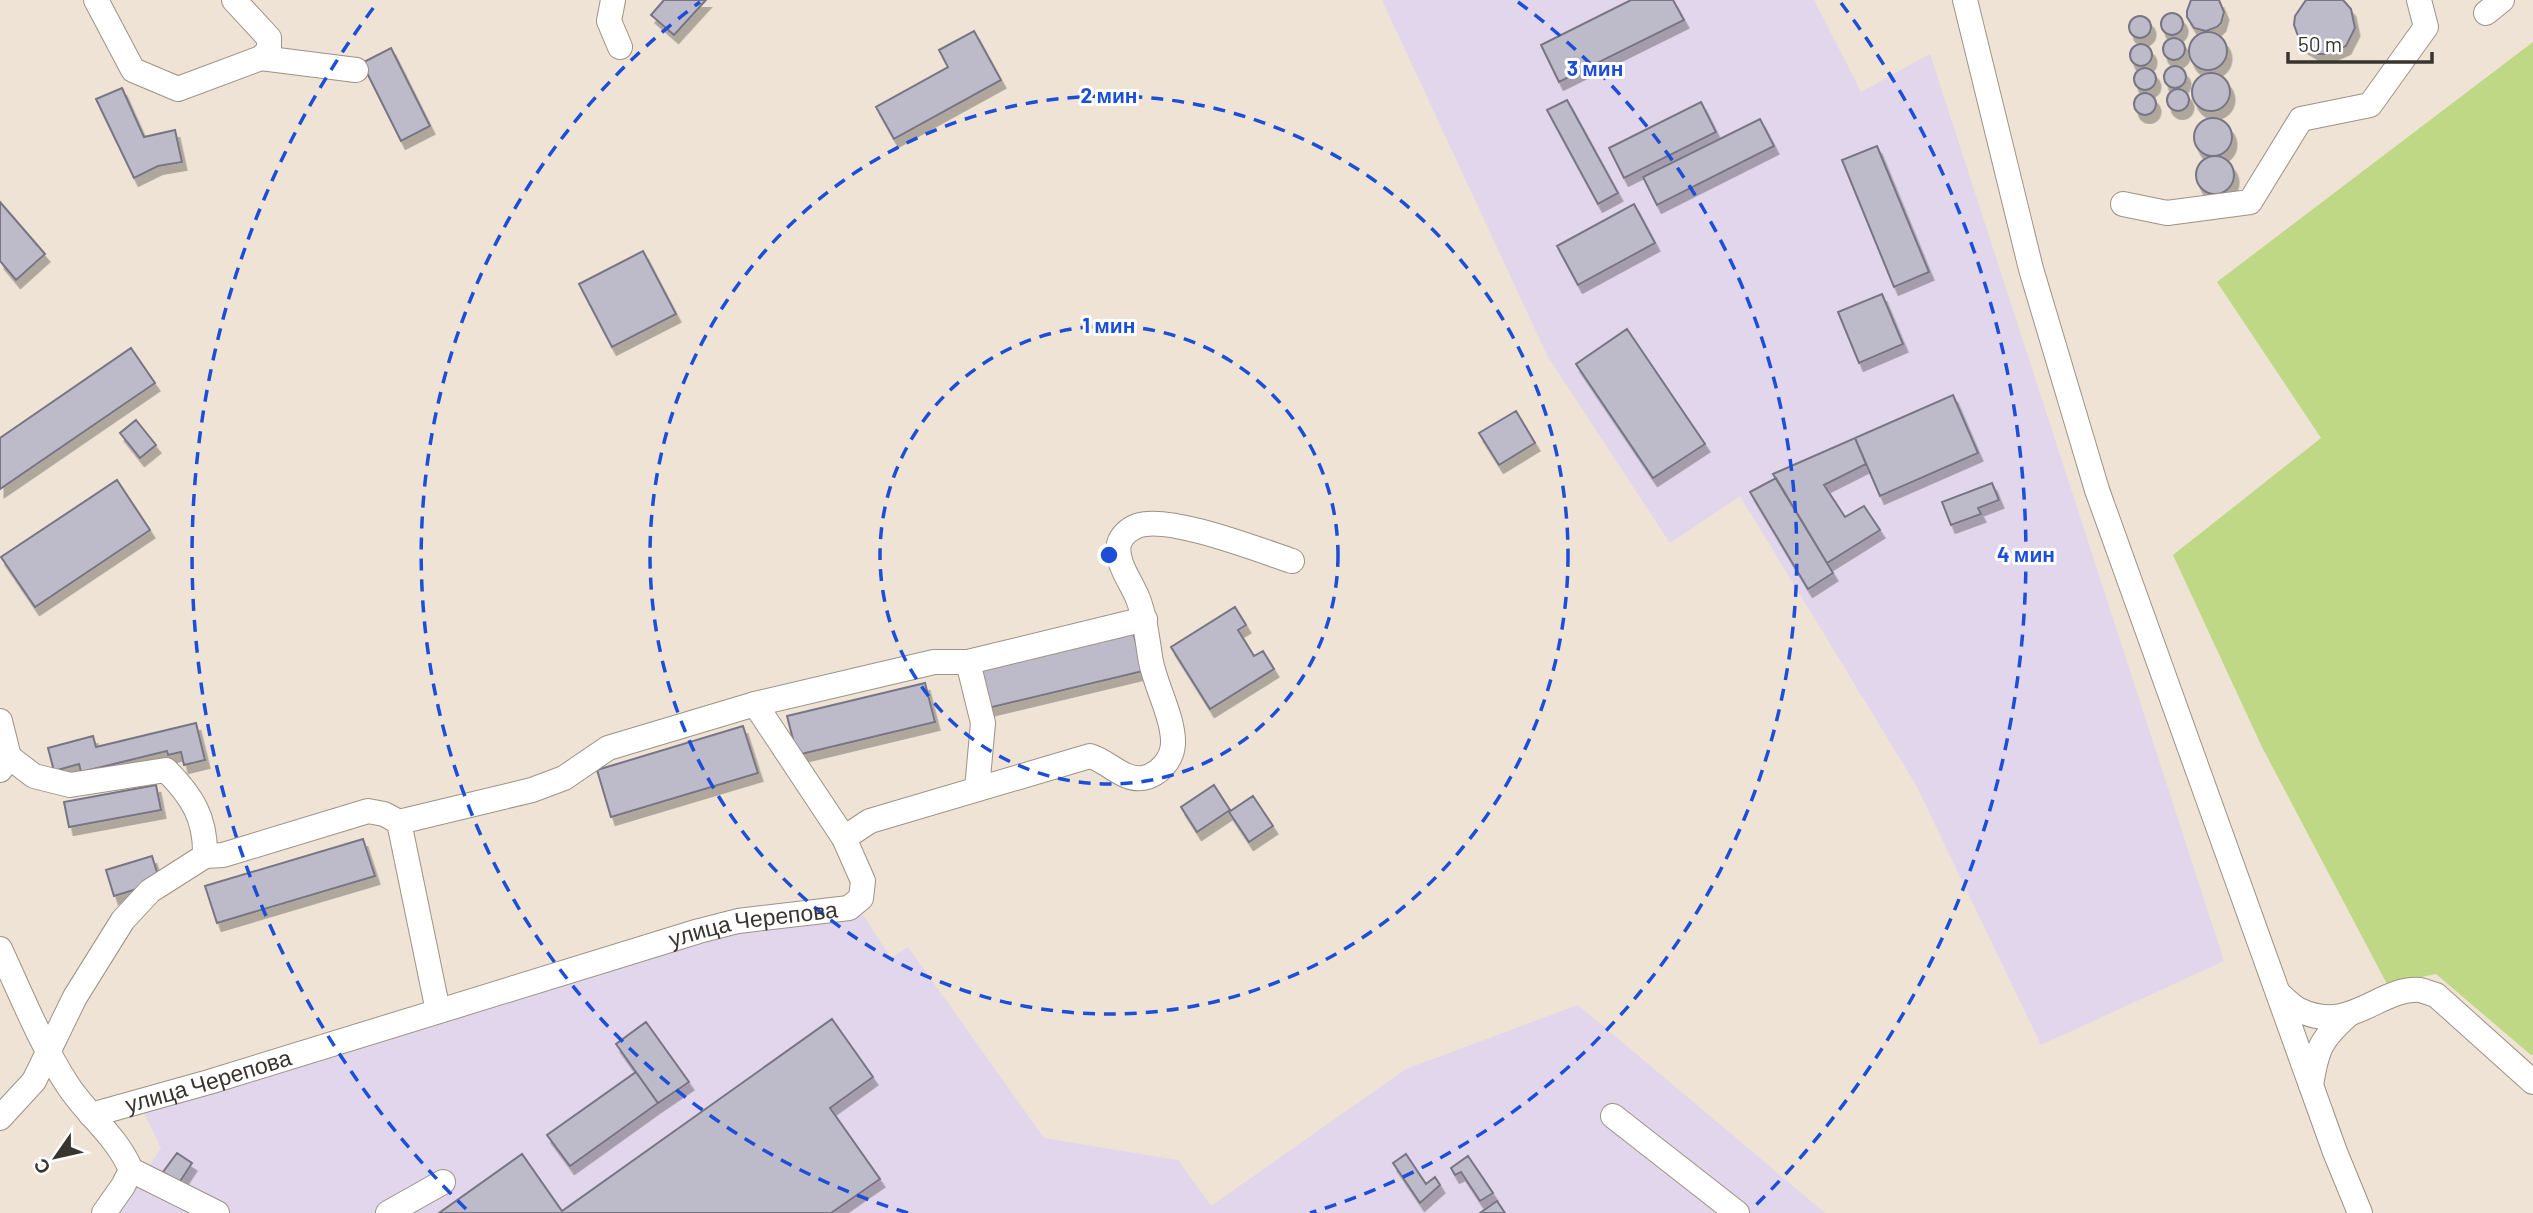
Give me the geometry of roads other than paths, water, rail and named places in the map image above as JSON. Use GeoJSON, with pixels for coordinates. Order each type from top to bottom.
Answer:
{"type":"FeatureCollection","features":[{"type":"Feature","properties":{"kind":"street"},"geometry":{"type":"LineString","coordinates":[[96,0],[133,70],[178,89],[261,58],[269,50],[269,38],[234,0]]}},
{"type":"Feature","properties":{"kind":"street"},"geometry":{"type":"LineString","coordinates":[[613,0],[609,21],[620,47]]}},
{"type":"Feature","properties":{"kind":"street"},"geometry":{"type":"LineString","coordinates":[[1965,0],[2031,270],[2097,490],[2311,1086],[2360,1213]]}},
{"type":"Feature","properties":{"kind":"street"},"geometry":{"type":"LineString","coordinates":[[2123,204],[2167,213],[2250,202],[2301,119],[2370,105],[2426,27],[2420,0]]}},
{"type":"Feature","properties":{"kind":"street"},"geometry":{"type":"LineString","coordinates":[[261,58],[356,70]]}},
{"type":"Feature","properties":{"kind":"street"},"geometry":{"type":"LineString","coordinates":[[844,838],[870,821],[1090,756],[1103,760],[1124,776],[1142,778],[1156,773],[1169,760],[1173,744],[1152,663],[1145,620],[1138,597],[1119,557],[1119,543],[1128,531],[1139,525],[1155,523],[1188,529],[1292,561]]}},
{"type":"Feature","properties":{"kind":"street"},"geometry":{"type":"LineString","coordinates":[[0,1118],[34,1081],[75,997],[123,920],[150,891],[205,856],[223,855],[368,811],[384,814],[399,822],[533,790],[564,778],[608,748],[755,704],[934,662],[968,662],[1145,620]]}},
{"type":"Feature","properties":{"kind":"street"},"geometry":{"type":"LineString","coordinates":[[968,662],[983,723],[977,789]]}},
{"type":"Feature","properties":{"kind":"street","name":"улица Черепова"},"geometry":{"type":"LineString","coordinates":[[92,1115],[738,921],[849,908],[861,898],[863,881],[844,838],[755,704]]}},
{"type":"Feature","properties":{"kind":"street"},"geometry":{"type":"LineString","coordinates":[[0,721],[4,764],[34,776],[69,785],[166,770],[193,801],[205,836],[205,856]]}},
{"type":"Feature","properties":{"kind":"street"},"geometry":{"type":"LineString","coordinates":[[399,822],[438,1011]]}},
{"type":"Feature","properties":{"kind":"street","name":"улица Черепова"},"geometry":{"type":"LineString","coordinates":[[0,949],[48,1051],[68,1086],[124,1153],[131,1170]]}},
{"type":"Feature","properties":{"kind":"street"},"geometry":{"type":"LineString","coordinates":[[2278,993],[2297,1009],[2318,1016],[2347,1015],[2404,992],[2421,990],[2436,995],[2533,1082]]}},
{"type":"Feature","properties":{"kind":"street"},"geometry":{"type":"LineString","coordinates":[[2311,1086],[2316,1056],[2327,1034],[2347,1015]]}},
{"type":"Feature","properties":{"kind":"street"},"geometry":{"type":"LineString","coordinates":[[1613,1116],[1737,1213]]}},
{"type":"Feature","properties":{"kind":"street"},"geometry":{"type":"LineString","coordinates":[[104,1213],[131,1170],[217,1213]]}},
{"type":"Feature","properties":{"kind":"street"},"geometry":{"type":"LineString","coordinates":[[388,1213],[443,1182]]}}]}
